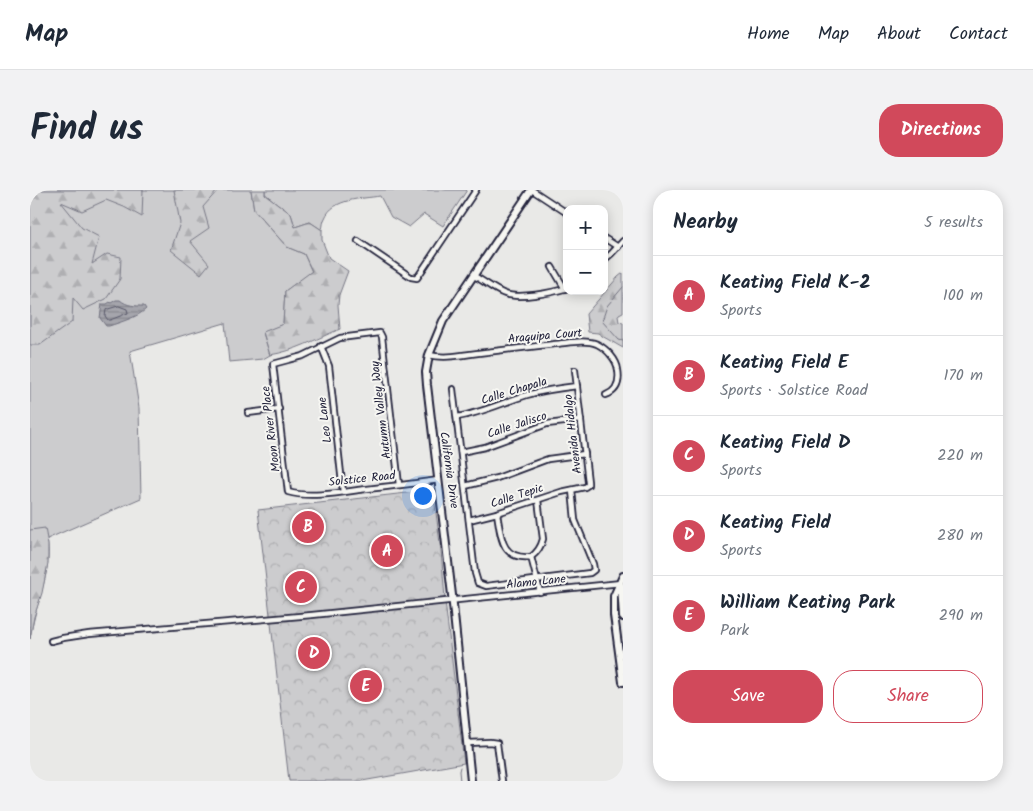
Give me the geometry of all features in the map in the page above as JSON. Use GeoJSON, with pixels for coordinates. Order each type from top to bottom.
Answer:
{"type":"FeatureCollection","features":[{"type":"Feature","properties":{"kind":"street"},"geometry":{"type":"LineString","coordinates":[[358,241],[412,277],[417,278],[476,190]]}},
{"type":"Feature","properties":{"kind":"street"},"geometry":{"type":"LineString","coordinates":[[531,190],[563,210]]}},
{"type":"Feature","properties":{"kind":"street","name":"California Drive"},"geometry":{"type":"LineString","coordinates":[[471,781],[453,601],[427,384],[427,364],[443,321],[531,190]]}},
{"type":"Feature","properties":{"kind":"street"},"geometry":{"type":"LineString","coordinates":[[608,241],[618,247]]}},
{"type":"Feature","properties":{"kind":"street"},"geometry":{"type":"LineString","coordinates":[[608,256],[623,241]]}},
{"type":"Feature","properties":{"kind":"street"},"geometry":{"type":"LineString","coordinates":[[552,267],[563,284]]}},
{"type":"Feature","properties":{"kind":"street"},"geometry":{"type":"LineString","coordinates":[[474,276],[509,295],[524,296],[563,289]]}},
{"type":"Feature","properties":{"kind":"street","name":"Autumn Valley Way"},"geometry":{"type":"LineString","coordinates":[[321,346],[340,338],[380,333],[399,485]]}},
{"type":"Feature","properties":{"kind":"street","name":"Araquipa Court"},"geometry":{"type":"LineString","coordinates":[[429,355],[438,358],[589,342],[597,344],[612,356],[619,371],[618,385],[612,393],[606,395]]}},
{"type":"Feature","properties":{"kind":"street","name":"Moon River Place"},"geometry":{"type":"LineString","coordinates":[[288,492],[273,364],[303,356],[321,346]]}},
{"type":"Feature","properties":{"kind":"street","name":"Leo Lane"},"geometry":{"type":"LineString","coordinates":[[321,346],[329,366],[343,492]]}},
{"type":"Feature","properties":{"kind":"street","name":"Avenida Hidalgo"},"geometry":{"type":"LineString","coordinates":[[537,580],[590,574],[594,570],[575,520],[572,490],[588,485],[575,370]]}},
{"type":"Feature","properties":{"kind":"street","name":"Calle Chapala"},"geometry":{"type":"LineString","coordinates":[[457,417],[492,408],[540,391],[577,386]]}},
{"type":"Feature","properties":{"kind":"street"},"geometry":{"type":"LineString","coordinates":[[453,389],[478,583],[486,586],[537,580]]}},
{"type":"Feature","properties":{"kind":"street"},"geometry":{"type":"LineString","coordinates":[[248,413],[279,409]]}},
{"type":"Feature","properties":{"kind":"street","name":"Calle Jalisco"},"geometry":{"type":"LineString","coordinates":[[461,452],[485,446],[547,424],[581,420]]}},
{"type":"Feature","properties":{"kind":"street"},"geometry":{"type":"LineString","coordinates":[[465,486],[497,478],[562,456],[585,454]]}},
{"type":"Feature","properties":{"kind":"street","name":"Solstice Road"},"geometry":{"type":"LineString","coordinates":[[288,492],[297,494],[343,492],[439,480]]}},
{"type":"Feature","properties":{"kind":"street","name":"Calle Tepic"},"geometry":{"type":"LineString","coordinates":[[469,520],[572,490]]}},
{"type":"Feature","properties":{"kind":"street"},"geometry":{"type":"LineString","coordinates":[[497,513],[502,542],[505,548],[520,558],[532,557],[539,551],[543,539],[538,500]]}},
{"type":"Feature","properties":{"kind":"street"},"geometry":{"type":"LineString","coordinates":[[532,557],[540,592]]}},
{"type":"Feature","properties":{"kind":"street"},"geometry":{"type":"LineString","coordinates":[[622,580],[623,617]]}},
{"type":"Feature","properties":{"kind":"street"},"geometry":{"type":"LineString","coordinates":[[622,580],[614,596],[614,615],[623,682]]}},
{"type":"Feature","properties":{"kind":"street","name":"Alamo Lane"},"geometry":{"type":"LineString","coordinates":[[50,642],[89,634],[312,616],[540,592],[622,580]]}},
{"type":"Feature","properties":{"kind":"street"},"geometry":{"type":"LineString","coordinates":[[617,633],[623,651]]}},
{"type":"Feature","properties":{"kind":"street"},"geometry":{"type":"LineString","coordinates":[[468,744],[497,743],[502,781]]}},
{"type":"Feature","properties":{"kind":"green space"},"geometry":{"type":"Polygon","coordinates":[[[30,190],[251,190],[254,210],[287,247],[304,254],[312,272],[285,291],[283,324],[263,333],[270,355],[263,359],[229,362],[225,323],[130,351],[139,408],[141,498],[47,539],[47,568],[30,639],[30,190]]]}},
{"type":"Feature","properties":{"kind":"green space"},"geometry":{"type":"Polygon","coordinates":[[[30,190],[143,190],[142,217],[106,200],[82,211],[61,202],[82,228],[99,237],[92,264],[107,254],[121,257],[120,279],[106,299],[83,310],[73,298],[72,322],[40,345],[30,345],[30,190]]]}},
{"type":"Feature","properties":{"kind":"green space"},"geometry":{"type":"Polygon","coordinates":[[[174,190],[218,190],[203,207],[209,228],[190,241],[209,264],[201,274],[171,250],[180,223],[174,190]]]}},
{"type":"Feature","properties":{"kind":"green space"},"geometry":{"type":"Polygon","coordinates":[[[251,190],[265,190],[265,194],[291,214],[295,227],[310,222],[322,230],[322,240],[329,258],[348,271],[339,295],[340,329],[297,348],[270,355],[263,332],[283,324],[285,291],[312,271],[304,254],[287,247],[254,210],[251,190]]]}},
{"type":"Feature","properties":{"kind":"green space"},"geometry":{"type":"Polygon","coordinates":[[[265,190],[467,190],[443,226],[424,214],[409,227],[391,217],[380,196],[357,199],[334,207],[324,219],[322,230],[310,222],[295,227],[291,214],[265,194],[265,190]]]}},
{"type":"Feature","properties":{"kind":"green space"},"geometry":{"type":"Polygon","coordinates":[[[623,273],[623,312],[618,316],[619,322],[623,323],[623,348],[598,333],[588,332],[586,314],[602,295],[608,295],[608,289],[623,273]]]}},
{"type":"Feature","properties":{"kind":"green space"},"geometry":{"type":"Polygon","coordinates":[[[433,490],[464,763],[362,781],[289,781],[258,510],[433,490]]]}},
{"type":"Feature","properties":{"kind":"green space"},"geometry":{"type":"Polygon","coordinates":[[[45,528],[48,545],[48,563],[30,639],[30,530],[45,528]]]}},
{"type":"Feature","properties":{"kind":"water"},"geometry":{"type":"Polygon","coordinates":[[[116,300],[131,305],[144,306],[146,309],[129,319],[106,326],[100,318],[102,304],[111,303],[116,300]]]}},
{"type":"Feature","properties":{"kind":"waterway"},"geometry":{"type":"LineString","coordinates":[[623,287],[607,306],[602,321],[619,340],[623,341]]}},
{"type":"Feature","properties":{"kind":"waterway"},"geometry":{"type":"LineString","coordinates":[[460,767],[460,781]]}},
{"type":"Feature","properties":{"kind":"place","name":"Keating Field E"},"geometry":{"type":"Point","coordinates":[308,527]}},
{"type":"Feature","properties":{"kind":"place","name":"Keating Field K-2"},"geometry":{"type":"Point","coordinates":[387,551]}},
{"type":"Feature","properties":{"kind":"place","name":"Keating Field D"},"geometry":{"type":"Point","coordinates":[301,587]}},
{"type":"Feature","properties":{"kind":"place","name":"Keating Field"},"geometry":{"type":"Point","coordinates":[314,653]}},
{"type":"Feature","properties":{"kind":"place","name":"William Keating Park"},"geometry":{"type":"Point","coordinates":[366,686]}}]}
